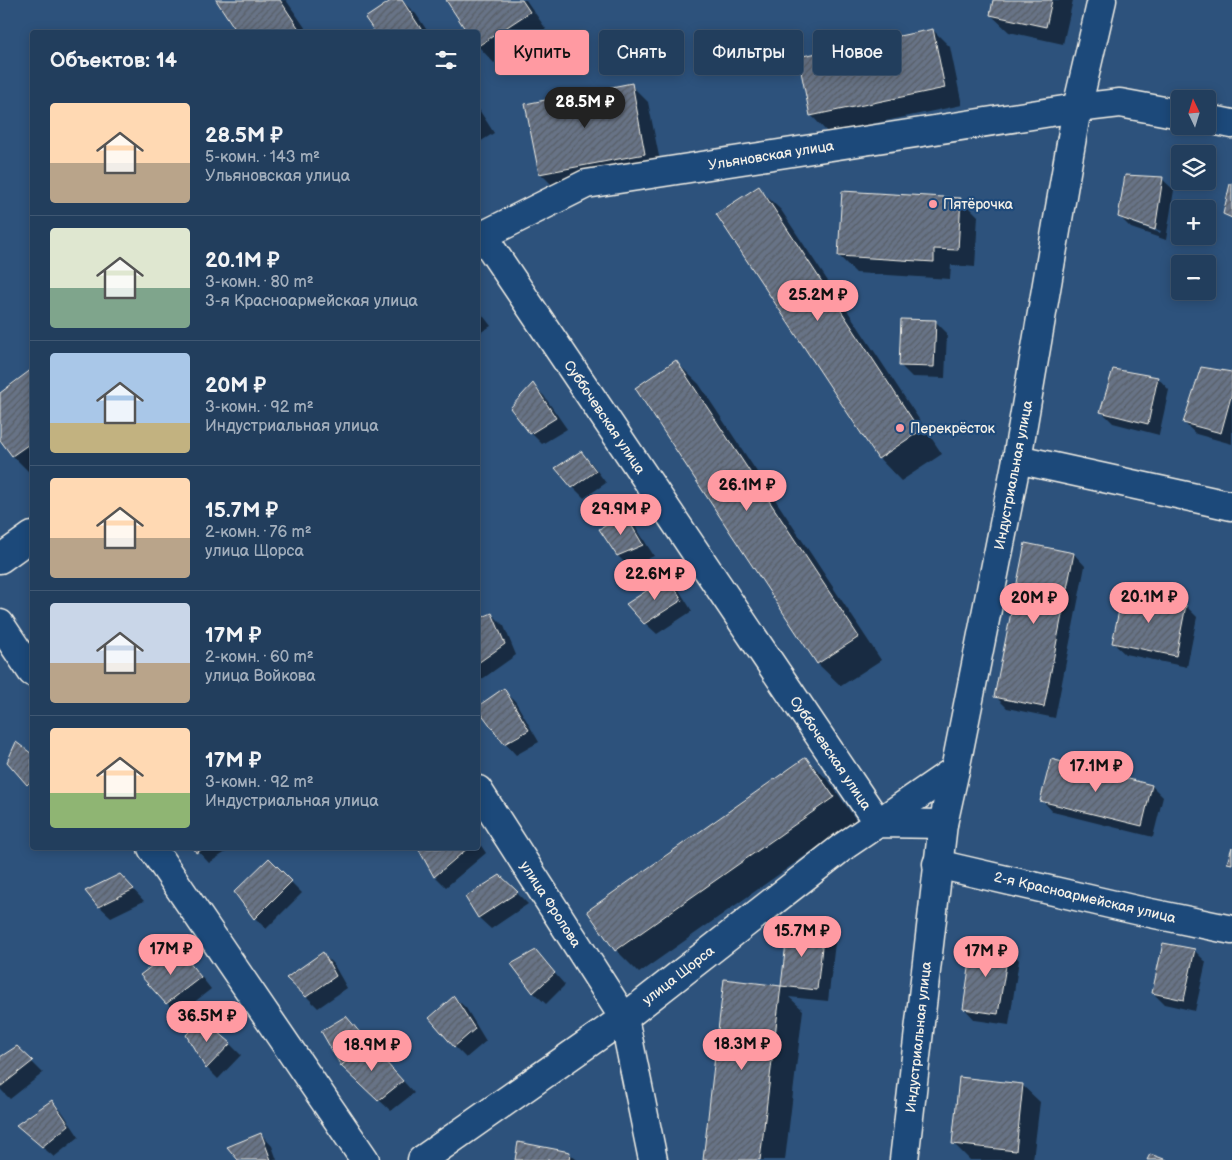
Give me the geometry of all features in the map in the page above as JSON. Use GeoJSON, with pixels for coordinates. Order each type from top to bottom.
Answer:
{"type":"FeatureCollection","features":[{"type":"Feature","properties":{"kind":"street","name":"Индустриальная улица"},"geometry":{"type":"LineString","coordinates":[[904,1160],[943,824],[1017,459],[1077,108],[1102,0]]}},
{"type":"Feature","properties":{"kind":"street","name":"Ульяновская улица"},"geometry":{"type":"LineString","coordinates":[[480,236],[586,184],[1077,108],[1120,103],[1171,112]]}},
{"type":"Feature","properties":{"kind":"street"},"geometry":{"type":"LineString","coordinates":[[1216,121],[1232,124]]}},
{"type":"Feature","properties":{"kind":"street","name":"Суббочевская улица"},"geometry":{"type":"LineString","coordinates":[[480,236],[878,823]]}},
{"type":"Feature","properties":{"kind":"street"},"geometry":{"type":"LineString","coordinates":[[1017,459],[1232,506]]}},
{"type":"Feature","properties":{"kind":"street"},"geometry":{"type":"LineString","coordinates":[[0,559],[30,537]]}},
{"type":"Feature","properties":{"kind":"street"},"geometry":{"type":"LineString","coordinates":[[0,624],[30,669]]}},
{"type":"Feature","properties":{"kind":"street","name":"улица Щорса"},"geometry":{"type":"LineString","coordinates":[[422,1160],[624,1018],[844,846],[955,770]]}},
{"type":"Feature","properties":{"kind":"street","name":"улица Фролова"},"geometry":{"type":"LineString","coordinates":[[480,793],[624,1018]]}},
{"type":"Feature","properties":{"kind":"street"},"geometry":{"type":"LineString","coordinates":[[878,823],[943,824]]}},
{"type":"Feature","properties":{"kind":"street"},"geometry":{"type":"LineString","coordinates":[[153,850],[365,1160]]}},
{"type":"Feature","properties":{"kind":"street","name":"2-я Красноармейская улица"},"geometry":{"type":"LineString","coordinates":[[937,864],[1232,930]]}},
{"type":"Feature","properties":{"kind":"street"},"geometry":{"type":"LineString","coordinates":[[624,1018],[653,1160]]}},
{"type":"Feature","properties":{"kind":"building"},"geometry":{"type":"Polygon","coordinates":[[[216,0],[280,0],[300,30],[236,30],[216,0]]]}},
{"type":"Feature","properties":{"kind":"building"},"geometry":{"type":"Polygon","coordinates":[[[392,0],[402,0],[422,30],[374,30],[365,18],[392,0]]]}},
{"type":"Feature","properties":{"kind":"building"},"geometry":{"type":"Polygon","coordinates":[[[446,0],[522,0],[530,12],[502,30],[495,30],[495,35],[480,45],[480,30],[466,30],[446,0]]]}},
{"type":"Feature","properties":{"kind":"building"},"geometry":{"type":"Polygon","coordinates":[[[993,0],[1052,0],[1046,27],[990,15],[993,0]]]}},
{"type":"Feature","properties":{"kind":"building"},"geometry":{"type":"Polygon","coordinates":[[[933,29],[945,88],[810,116],[802,75],[803,56],[813,54],[813,75],[901,75],[901,36],[933,29]]]}},
{"type":"Feature","properties":{"kind":"building"},"geometry":{"type":"Polygon","coordinates":[[[632,83],[645,154],[539,174],[525,104],[632,83]]]}},
{"type":"Feature","properties":{"kind":"building"},"geometry":{"type":"Polygon","coordinates":[[[1125,175],[1163,177],[1155,230],[1118,217],[1125,175]]]}},
{"type":"Feature","properties":{"kind":"building"},"geometry":{"type":"Polygon","coordinates":[[[1232,183],[1232,218],[1223,214],[1230,184],[1232,183]]]}},
{"type":"Feature","properties":{"kind":"building"},"geometry":{"type":"Polygon","coordinates":[[[759,186],[920,431],[878,459],[716,214],[759,186]]]}},
{"type":"Feature","properties":{"kind":"building"},"geometry":{"type":"Polygon","coordinates":[[[842,191],[961,198],[958,250],[934,249],[934,262],[838,256],[842,191]]]}},
{"type":"Feature","properties":{"kind":"building"},"geometry":{"type":"Polygon","coordinates":[[[901,319],[936,320],[934,367],[899,366],[901,319]]]}},
{"type":"Feature","properties":{"kind":"building"},"geometry":{"type":"Polygon","coordinates":[[[676,360],[859,637],[817,664],[635,388],[676,360]]]}},
{"type":"Feature","properties":{"kind":"building"},"geometry":{"type":"Polygon","coordinates":[[[1201,367],[1232,372],[1232,393],[1221,433],[1183,423],[1201,367]]]}},
{"type":"Feature","properties":{"kind":"building"},"geometry":{"type":"Polygon","coordinates":[[[1113,369],[1158,377],[1148,424],[1100,412],[1113,369]]]}},
{"type":"Feature","properties":{"kind":"building"},"geometry":{"type":"Polygon","coordinates":[[[30,370],[30,443],[12,456],[0,440],[0,393],[30,370]]]}},
{"type":"Feature","properties":{"kind":"building"},"geometry":{"type":"Polygon","coordinates":[[[533,383],[556,418],[530,434],[510,408],[533,383]]]}},
{"type":"Feature","properties":{"kind":"building"},"geometry":{"type":"Polygon","coordinates":[[[581,451],[596,471],[572,488],[555,468],[581,451]]]}},
{"type":"Feature","properties":{"kind":"building"},"geometry":{"type":"Polygon","coordinates":[[[626,516],[643,545],[617,556],[599,529],[626,516]]]}},
{"type":"Feature","properties":{"kind":"building"},"geometry":{"type":"Polygon","coordinates":[[[1025,543],[1074,553],[1044,707],[994,697],[1025,543]]]}},
{"type":"Feature","properties":{"kind":"building"},"geometry":{"type":"Polygon","coordinates":[[[668,577],[682,600],[644,624],[626,604],[668,577]]]}},
{"type":"Feature","properties":{"kind":"building"},"geometry":{"type":"Polygon","coordinates":[[[1123,592],[1186,605],[1176,656],[1112,643],[1123,592]]]}},
{"type":"Feature","properties":{"kind":"building"},"geometry":{"type":"Polygon","coordinates":[[[492,613],[505,644],[480,662],[480,618],[492,613]]]}},
{"type":"Feature","properties":{"kind":"building"},"geometry":{"type":"Polygon","coordinates":[[[504,688],[529,730],[504,744],[480,712],[480,705],[504,688]]]}},
{"type":"Feature","properties":{"kind":"building"},"geometry":{"type":"Polygon","coordinates":[[[16,742],[30,752],[30,782],[27,785],[7,762],[16,742]]]}},
{"type":"Feature","properties":{"kind":"building"},"geometry":{"type":"Polygon","coordinates":[[[806,757],[834,797],[615,951],[587,911],[806,757]]]}},
{"type":"Feature","properties":{"kind":"building"},"geometry":{"type":"Polygon","coordinates":[[[1051,759],[1152,785],[1142,826],[1040,801],[1051,759]]]}},
{"type":"Feature","properties":{"kind":"building"},"geometry":{"type":"Polygon","coordinates":[[[1232,847],[1232,864],[1227,863],[1232,847]]]}},
{"type":"Feature","properties":{"kind":"building"},"geometry":{"type":"Polygon","coordinates":[[[419,850],[466,850],[434,877],[419,850]]]}},
{"type":"Feature","properties":{"kind":"building"},"geometry":{"type":"Polygon","coordinates":[[[269,858],[292,881],[254,919],[234,892],[269,858]]]}},
{"type":"Feature","properties":{"kind":"building"},"geometry":{"type":"Polygon","coordinates":[[[120,874],[134,889],[98,907],[85,891],[120,874]]]}},
{"type":"Feature","properties":{"kind":"building"},"geometry":{"type":"Polygon","coordinates":[[[500,875],[518,892],[478,918],[465,897],[500,875]]]}},
{"type":"Feature","properties":{"kind":"building"},"geometry":{"type":"Polygon","coordinates":[[[788,926],[824,930],[817,990],[781,986],[788,926]]]}},
{"type":"Feature","properties":{"kind":"building"},"geometry":{"type":"Polygon","coordinates":[[[973,941],[1009,947],[998,1014],[963,1009],[973,941]]]}},
{"type":"Feature","properties":{"kind":"building"},"geometry":{"type":"Polygon","coordinates":[[[1163,943],[1195,949],[1184,1000],[1152,993],[1163,943]]]}},
{"type":"Feature","properties":{"kind":"building"},"geometry":{"type":"Polygon","coordinates":[[[177,947],[201,977],[166,1004],[140,975],[177,947]]]}},
{"type":"Feature","properties":{"kind":"building"},"geometry":{"type":"Polygon","coordinates":[[[536,950],[555,973],[533,993],[511,964],[536,950]]]}},
{"type":"Feature","properties":{"kind":"building"},"geometry":{"type":"Polygon","coordinates":[[[323,952],[336,976],[306,997],[286,978],[323,952]]]}},
{"type":"Feature","properties":{"kind":"building"},"geometry":{"type":"Polygon","coordinates":[[[724,979],[781,986],[760,1160],[703,1160],[724,979]]]}},
{"type":"Feature","properties":{"kind":"building"},"geometry":{"type":"Polygon","coordinates":[[[454,996],[475,1029],[454,1047],[429,1018],[454,996]]]}},
{"type":"Feature","properties":{"kind":"building"},"geometry":{"type":"Polygon","coordinates":[[[346,1016],[367,1041],[341,1066],[321,1031],[346,1016]]]}},
{"type":"Feature","properties":{"kind":"building"},"geometry":{"type":"Polygon","coordinates":[[[203,1019],[231,1043],[206,1069],[186,1035],[203,1019]]]}},
{"type":"Feature","properties":{"kind":"building"},"geometry":{"type":"Polygon","coordinates":[[[367,1041],[403,1081],[378,1101],[341,1066],[367,1041]]]}},
{"type":"Feature","properties":{"kind":"building"},"geometry":{"type":"Polygon","coordinates":[[[17,1046],[33,1061],[0,1087],[0,1057],[17,1046]]]}},
{"type":"Feature","properties":{"kind":"building"},"geometry":{"type":"Polygon","coordinates":[[[959,1077],[1023,1084],[1016,1151],[952,1144],[959,1077]]]}},
{"type":"Feature","properties":{"kind":"building"},"geometry":{"type":"Polygon","coordinates":[[[52,1100],[69,1125],[42,1147],[16,1125],[52,1100]]]}},
{"type":"Feature","properties":{"kind":"building"},"geometry":{"type":"Polygon","coordinates":[[[261,1133],[271,1160],[238,1160],[227,1147],[261,1133]]]}},
{"type":"Feature","properties":{"kind":"building"},"geometry":{"type":"Polygon","coordinates":[[[518,1142],[570,1152],[569,1160],[515,1160],[518,1142]]]}},
{"type":"Feature","properties":{"kind":"building"},"geometry":{"type":"Polygon","coordinates":[[[1150,1154],[1167,1160],[1147,1160],[1150,1154]]]}},
{"type":"Feature","properties":{"kind":"place","name":"Пятёрочка"},"geometry":{"type":"Point","coordinates":[933,204]}},
{"type":"Feature","properties":{"kind":"place","name":"Перекрёсток"},"geometry":{"type":"Point","coordinates":[900,428]}}]}
